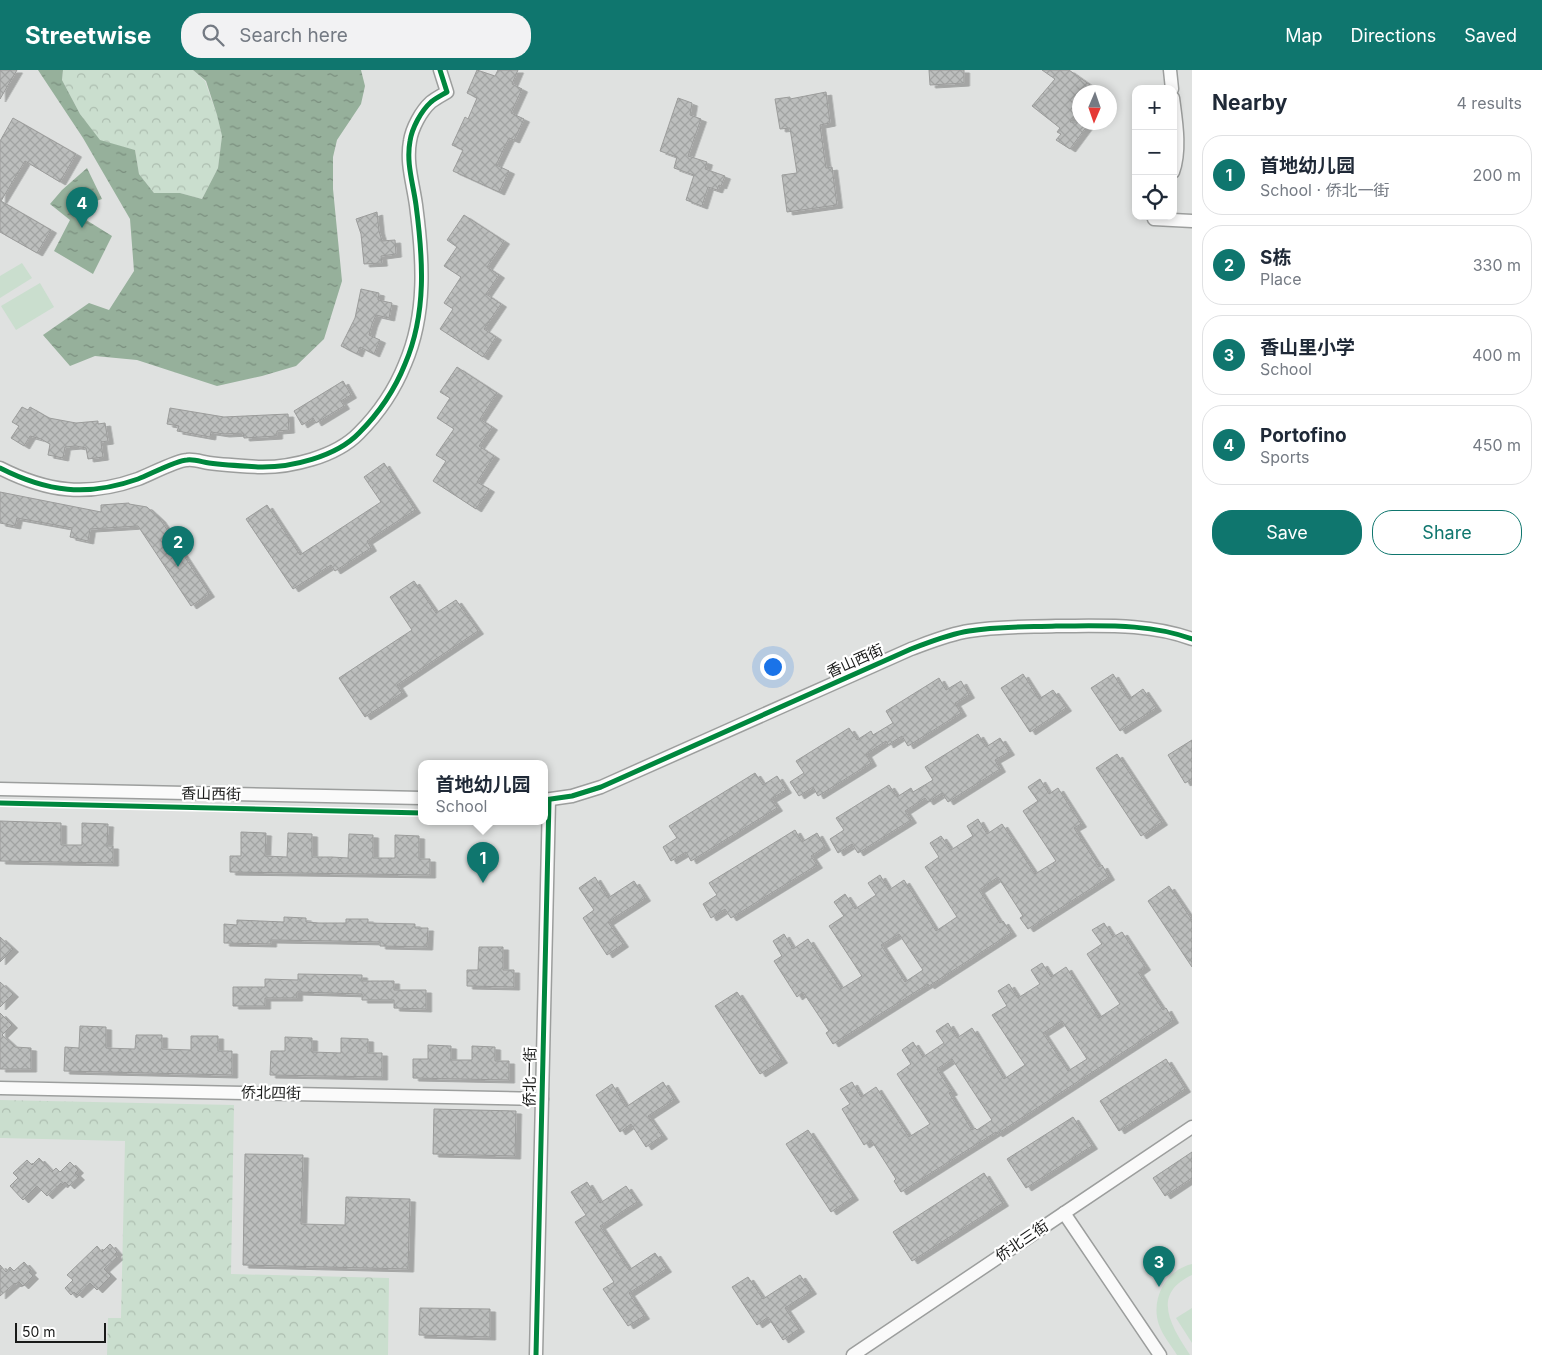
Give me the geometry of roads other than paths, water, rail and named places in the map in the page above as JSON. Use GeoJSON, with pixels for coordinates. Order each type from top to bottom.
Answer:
{"type":"FeatureCollection","features":[{"type":"Feature","properties":{"kind":"street"},"geometry":{"type":"LineString","coordinates":[[0,468],[19,478],[48,487],[78,491],[108,488],[138,479],[186,459],[259,467],[291,465],[337,449],[358,434],[387,398],[405,364],[417,326],[422,286],[420,240],[409,166],[410,140],[417,120],[426,108],[431,102],[447,92],[440,70]]}},
{"type":"Feature","properties":{"kind":"street"},"geometry":{"type":"LineString","coordinates":[[1170,70],[1172,85]]}},
{"type":"Feature","properties":{"kind":"street"},"geometry":{"type":"LineString","coordinates":[[1177,220],[1192,221]]}},
{"type":"Feature","properties":{"kind":"street","name":"香山西街"},"geometry":{"type":"LineString","coordinates":[[548,800],[585,792],[625,778],[911,649],[968,631],[1008,627],[1117,626],[1165,632],[1192,639]]}},
{"type":"Feature","properties":{"kind":"street","name":"香山西街"},"geometry":{"type":"LineString","coordinates":[[0,789],[418,798]]}},
{"type":"Feature","properties":{"kind":"street","name":"侨北一街"},"geometry":{"type":"LineString","coordinates":[[536,1355],[547,825]]}},
{"type":"Feature","properties":{"kind":"street","name":"侨北四街"},"geometry":{"type":"LineString","coordinates":[[0,1088],[542,1099]]}},
{"type":"Feature","properties":{"kind":"street","name":"侨北三街"},"geometry":{"type":"LineString","coordinates":[[853,1355],[1192,1127]]}},
{"type":"Feature","properties":{"kind":"street"},"geometry":{"type":"LineString","coordinates":[[1064,1213],[1160,1355]]}},
{"type":"Feature","properties":{"kind":"water"},"geometry":{"type":"Polygon","coordinates":[[[38,70],[63,70],[62,80],[80,114],[100,140],[135,150],[139,174],[154,193],[180,193],[202,199],[218,168],[222,136],[206,81],[193,70],[361,70],[365,86],[361,104],[337,140],[333,157],[333,189],[342,281],[324,339],[296,366],[217,386],[137,360],[95,356],[70,366],[43,335],[89,303],[109,310],[134,271],[130,219],[83,138],[38,70]]]}},
{"type":"Feature","properties":{"kind":"water"},"geometry":{"type":"Polygon","coordinates":[[[87,168],[102,199],[79,207],[83,218],[112,236],[93,274],[54,251],[70,220],[50,204],[62,190],[87,168]]]}},
{"type":"Feature","properties":{"kind":"place","name":"Portofino"},"geometry":{"type":"Point","coordinates":[82,228]}},
{"type":"Feature","properties":{"kind":"place","name":"S栋"},"geometry":{"type":"Point","coordinates":[178,567]}},
{"type":"Feature","properties":{"kind":"place","name":"首地幼儿园"},"geometry":{"type":"Point","coordinates":[483,883]}},
{"type":"Feature","properties":{"kind":"place","name":"香山里小学"},"geometry":{"type":"Point","coordinates":[1159,1287]}}]}
